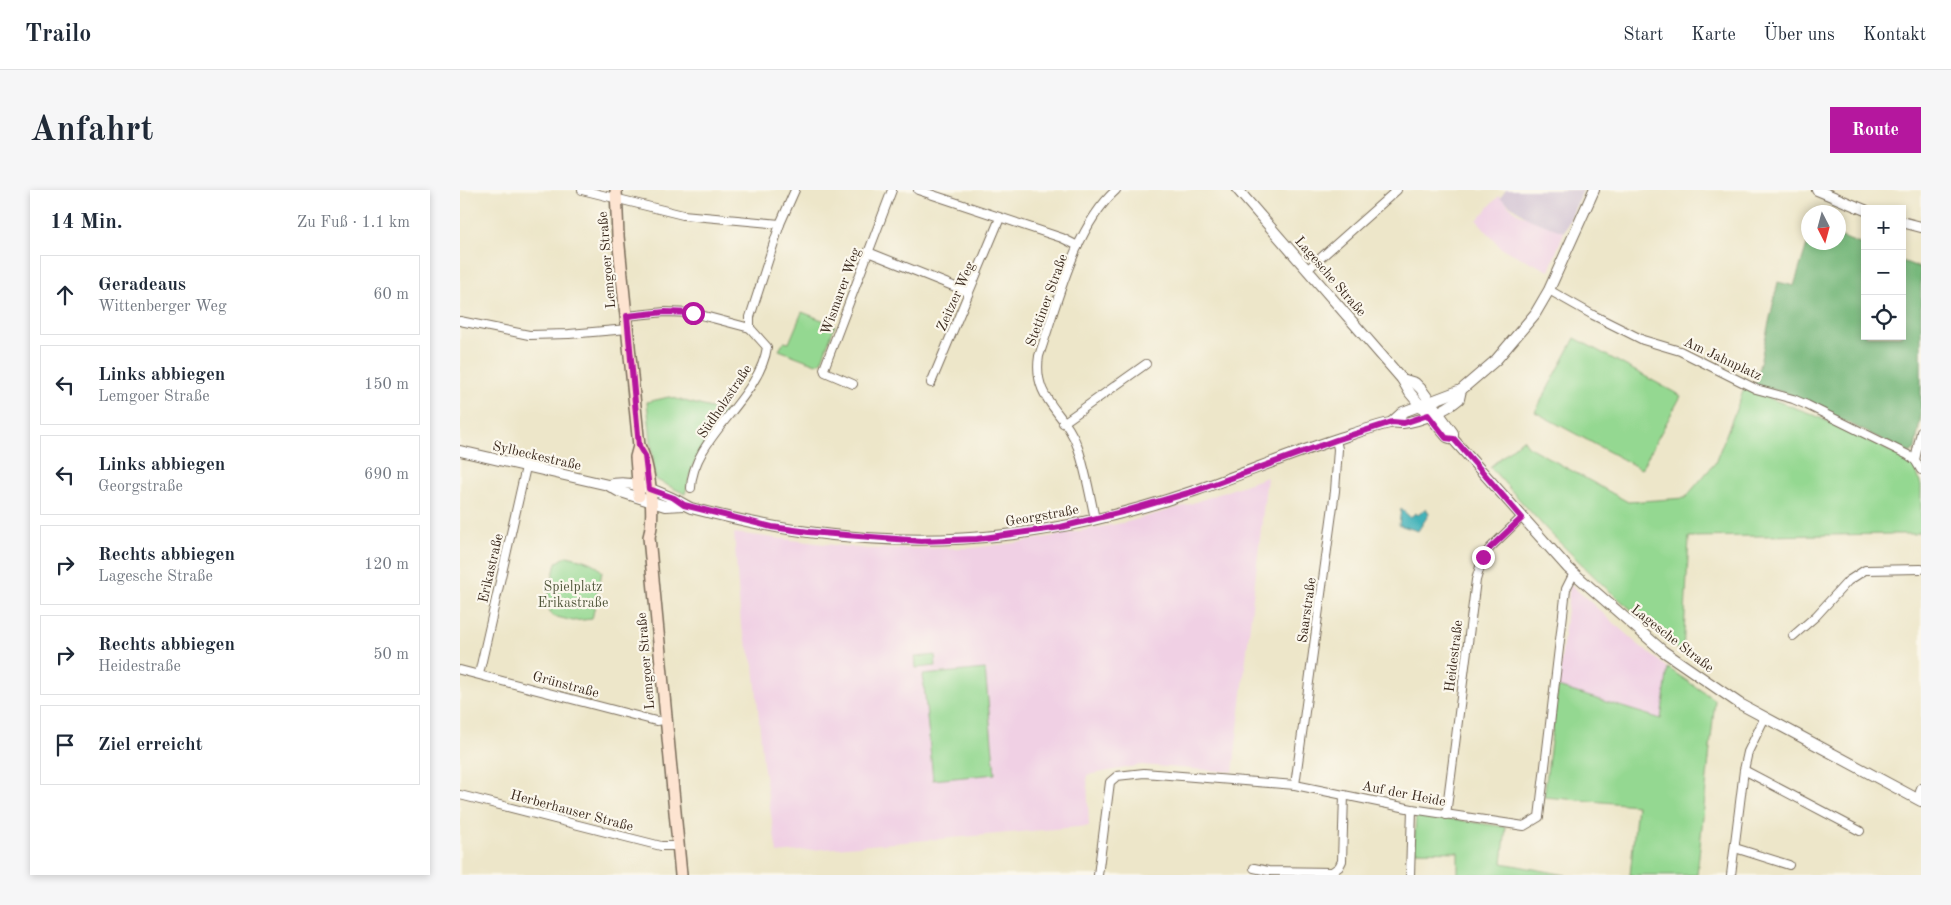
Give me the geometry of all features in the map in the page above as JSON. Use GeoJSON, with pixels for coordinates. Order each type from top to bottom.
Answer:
{"type":"FeatureCollection","features":[{"type":"Feature","properties":{"kind":"main road","name":"Lemgoer Straße"},"geometry":{"type":"LineString","coordinates":[[616,194],[639,446],[636,457],[652,525],[649,536],[681,875]]}},
{"type":"Feature","properties":{"kind":"street"},"geometry":{"type":"LineString","coordinates":[[582,190],[616,194],[683,215],[780,224]]}},
{"type":"Feature","properties":{"kind":"street"},"geometry":{"type":"LineString","coordinates":[[627,316],[665,312],[693,313],[750,328],[750,317],[780,224],[795,190]]}},
{"type":"Feature","properties":{"kind":"street","name":"Wismarer Weg"},"geometry":{"type":"LineString","coordinates":[[854,384],[825,372],[824,369],[892,190]]}},
{"type":"Feature","properties":{"kind":"street"},"geometry":{"type":"LineString","coordinates":[[918,190],[1062,238],[1078,246]]}},
{"type":"Feature","properties":{"kind":"street","name":"Stettiner Straße"},"geometry":{"type":"LineString","coordinates":[[1095,519],[1078,446],[1041,390],[1036,372],[1039,356],[1078,246],[1092,220],[1116,190]]}},
{"type":"Feature","properties":{"kind":"street","name":"Lagesche Straße"},"geometry":{"type":"LineString","coordinates":[[1238,190],[1402,379],[1420,406],[1433,414],[1453,433],[1454,439],[1522,518],[1574,573],[1663,651],[1729,697],[1920,800]]}},
{"type":"Feature","properties":{"kind":"street"},"geometry":{"type":"LineString","coordinates":[[1307,270],[1397,190]]}},
{"type":"Feature","properties":{"kind":"street"},"geometry":{"type":"LineString","coordinates":[[1461,390],[1496,360],[1534,314],[1549,290],[1594,190]]}},
{"type":"Feature","properties":{"kind":"street"},"geometry":{"type":"LineString","coordinates":[[1818,190],[1861,208]]}},
{"type":"Feature","properties":{"kind":"street","name":"Zeitzer Weg"},"geometry":{"type":"LineString","coordinates":[[932,383],[968,292],[975,283],[1000,218]]}},
{"type":"Feature","properties":{"kind":"street"},"geometry":{"type":"LineString","coordinates":[[1906,223],[1921,227]]}},
{"type":"Feature","properties":{"kind":"street"},"geometry":{"type":"LineString","coordinates":[[868,252],[968,292]]}},
{"type":"Feature","properties":{"kind":"street","name":"Am Jahnplatz"},"geometry":{"type":"LineString","coordinates":[[1549,290],[1643,340],[1680,352],[1756,389],[1792,399],[1915,460]]}},
{"type":"Feature","properties":{"kind":"street"},"geometry":{"type":"LineString","coordinates":[[460,321],[529,335],[628,329]]}},
{"type":"Feature","properties":{"kind":"street","name":"Südholzstraße"},"geometry":{"type":"LineString","coordinates":[[691,488],[691,475],[706,449],[758,375],[765,361],[767,347],[750,328]]}},
{"type":"Feature","properties":{"kind":"street"},"geometry":{"type":"LineString","coordinates":[[1063,423],[1146,364]]}},
{"type":"Feature","properties":{"kind":"street","name":"Lagesche Straße"},"geometry":{"type":"LineString","coordinates":[[1402,379],[1415,383],[1431,403],[1433,414]]}},
{"type":"Feature","properties":{"kind":"street","name":"Georgstraße"},"geometry":{"type":"LineString","coordinates":[[644,493],[674,498],[684,505],[739,519],[800,531],[921,541],[963,540],[1027,533],[1095,519],[1195,491],[1336,440],[1392,422],[1404,423],[1433,414],[1459,399],[1461,390],[1399,414],[1392,422]]}},
{"type":"Feature","properties":{"kind":"street"},"geometry":{"type":"LineString","coordinates":[[1921,432],[1915,460],[1921,470]]}},
{"type":"Feature","properties":{"kind":"street","name":"Saarstraße"},"geometry":{"type":"LineString","coordinates":[[1295,785],[1335,491],[1338,449],[1336,440]]}},
{"type":"Feature","properties":{"kind":"street","name":"Sylbeckestraße"},"geometry":{"type":"LineString","coordinates":[[460,451],[608,486],[619,482],[644,493]]}},
{"type":"Feature","properties":{"kind":"street","name":"Erikastraße"},"geometry":{"type":"LineString","coordinates":[[479,674],[526,467]]}},
{"type":"Feature","properties":{"kind":"street","name":"Heidestraße"},"geometry":{"type":"LineString","coordinates":[[1446,815],[1476,580],[1483,557],[1522,518]]}},
{"type":"Feature","properties":{"kind":"street"},"geometry":{"type":"LineString","coordinates":[[1793,636],[1816,616],[1848,581],[1865,570],[1921,570]]}},
{"type":"Feature","properties":{"kind":"street","name":"Auf der Heide"},"geometry":{"type":"LineString","coordinates":[[1098,875],[1108,787],[1110,782],[1117,776],[1144,773],[1295,785],[1412,809],[1524,826],[1539,818],[1566,590],[1568,581],[1574,573]]}},
{"type":"Feature","properties":{"kind":"street","name":"Grünstraße"},"geometry":{"type":"LineString","coordinates":[[460,670],[656,721],[665,720]]}},
{"type":"Feature","properties":{"kind":"street"},"geometry":{"type":"LineString","coordinates":[[1731,875],[1744,770],[1748,752],[1765,717]]}},
{"type":"Feature","properties":{"kind":"street"},"geometry":{"type":"LineString","coordinates":[[1744,770],[1860,831]]}},
{"type":"Feature","properties":{"kind":"street"},"geometry":{"type":"LineString","coordinates":[[1920,800],[1921,788]]}},
{"type":"Feature","properties":{"kind":"street","name":"Herberhauser Straße"},"geometry":{"type":"LineString","coordinates":[[460,795],[661,846],[678,846]]}},
{"type":"Feature","properties":{"kind":"street"},"geometry":{"type":"LineString","coordinates":[[1254,868],[1268,871],[1332,872],[1339,867],[1342,861],[1344,795]]}},
{"type":"Feature","properties":{"kind":"street"},"geometry":{"type":"LineString","coordinates":[[1410,875],[1412,809]]}},
{"type":"Feature","properties":{"kind":"street"},"geometry":{"type":"LineString","coordinates":[[1735,848],[1789,865]]}},
{"type":"Feature","properties":{"kind":"shaded area"},"geometry":{"type":"Polygon","coordinates":[[[1506,190],[1583,190],[1564,232],[1531,220],[1500,198],[1506,190]]]}},
{"type":"Feature","properties":{"kind":"shaded area"},"geometry":{"type":"Polygon","coordinates":[[[1499,196],[1517,213],[1564,232],[1549,271],[1501,248],[1477,220],[1499,196]]]}},
{"type":"Feature","properties":{"kind":"shaded area"},"geometry":{"type":"Polygon","coordinates":[[[1267,477],[1233,772],[1141,765],[1087,775],[1089,826],[777,853],[763,763],[754,665],[741,626],[734,533],[867,549],[972,548],[1022,542],[1127,522],[1184,506],[1267,477]]]}},
{"type":"Feature","properties":{"kind":"shaded area"},"geometry":{"type":"Polygon","coordinates":[[[1570,584],[1635,642],[1668,668],[1661,719],[1558,687],[1570,584]]]}},
{"type":"Feature","properties":{"kind":"green space"},"geometry":{"type":"Polygon","coordinates":[[[1846,239],[1861,244],[1861,340],[1906,340],[1906,262],[1921,268],[1921,415],[1915,449],[1910,453],[1786,393],[1755,385],[1778,282],[1794,286],[1805,250],[1846,250],[1846,239]]]}},
{"type":"Feature","properties":{"kind":"green space"},"geometry":{"type":"Polygon","coordinates":[[[802,312],[835,325],[821,362],[816,364],[779,350],[784,342],[789,343],[802,312]]]}},
{"type":"Feature","properties":{"kind":"green space"},"geometry":{"type":"Polygon","coordinates":[[[1575,338],[1681,396],[1641,469],[1535,412],[1575,338]]]}},
{"type":"Feature","properties":{"kind":"green space"},"geometry":{"type":"Polygon","coordinates":[[[1744,389],[1812,414],[1902,457],[1915,467],[1921,485],[1921,531],[1915,534],[1689,537],[1683,654],[1605,587],[1548,531],[1490,467],[1523,439],[1529,447],[1628,502],[1685,498],[1715,463],[1744,389]]]}},
{"type":"Feature","properties":{"kind":"green space"},"geometry":{"type":"Polygon","coordinates":[[[669,397],[726,412],[693,465],[685,494],[655,479],[647,402],[669,397]]]}},
{"type":"Feature","properties":{"kind":"green space","name":"Spielplatz Erikastraße"},"geometry":{"type":"Polygon","coordinates":[[[567,556],[591,563],[602,572],[592,619],[573,621],[553,616],[546,605],[556,563],[567,556]]]}},
{"type":"Feature","properties":{"kind":"green space"},"geometry":{"type":"Polygon","coordinates":[[[935,655],[936,666],[916,668],[915,657],[935,655]]]}},
{"type":"Feature","properties":{"kind":"green space"},"geometry":{"type":"Polygon","coordinates":[[[1668,668],[1715,700],[1697,875],[1630,875],[1637,805],[1544,797],[1558,687],[1661,719],[1668,668]]]}},
{"type":"Feature","properties":{"kind":"green space"},"geometry":{"type":"Polygon","coordinates":[[[985,669],[995,774],[933,780],[923,675],[985,669]]]}},
{"type":"Feature","properties":{"kind":"green space"},"geometry":{"type":"Polygon","coordinates":[[[1416,814],[1506,827],[1502,863],[1566,875],[1458,875],[1458,852],[1414,851],[1416,814]]]}},
{"type":"Feature","properties":{"kind":"water"},"geometry":{"type":"Polygon","coordinates":[[[1426,508],[1429,514],[1418,531],[1399,525],[1401,509],[1410,517],[1416,513],[1418,515],[1426,508]]]}},
{"type":"Feature","properties":{"kind":"route"},"geometry":{"type":"LineString","coordinates":[[693,313],[665,312],[627,316],[639,446],[645,456],[649,489],[674,498],[684,505],[772,527],[856,537],[947,541],[1027,533],[1061,527],[1126,511],[1195,491],[1336,440],[1392,422],[1404,423],[1428,415],[1446,438],[1454,439],[1522,518],[1483,557]]}}]}
